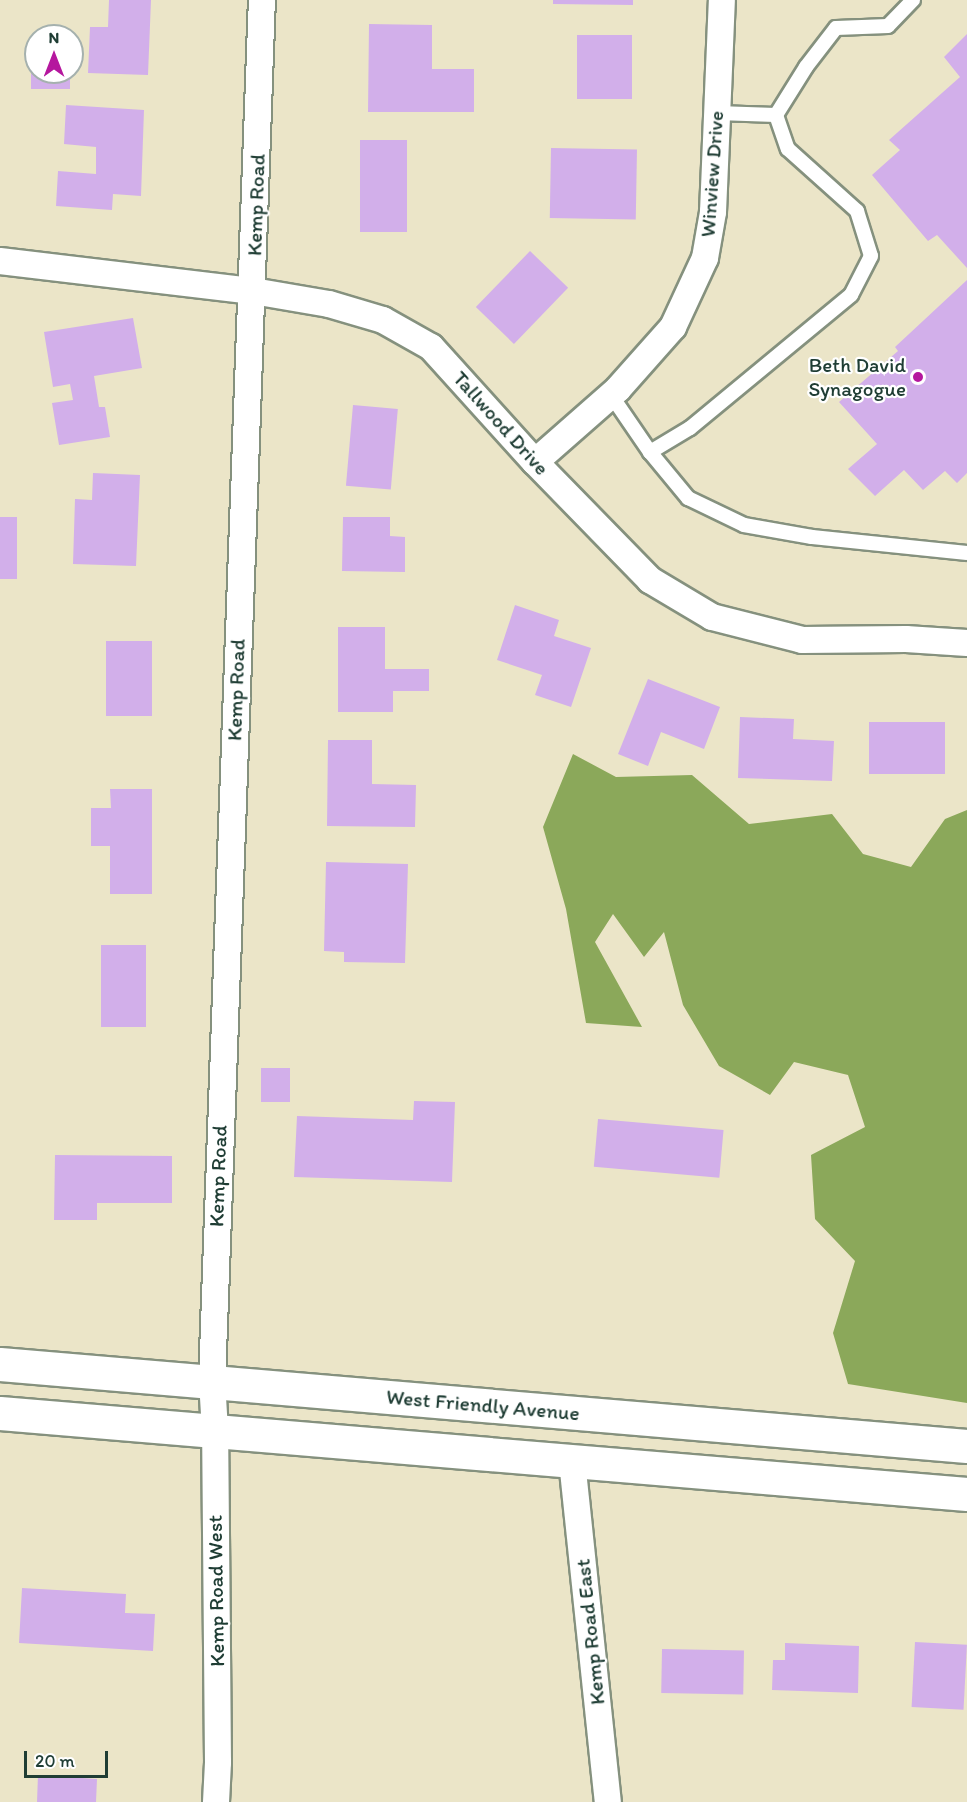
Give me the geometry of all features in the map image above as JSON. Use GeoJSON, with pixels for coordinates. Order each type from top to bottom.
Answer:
{"type":"FeatureCollection","features":[{"type":"Feature","properties":{"kind":"main road","name":"West Friendly Avenue"},"geometry":{"type":"LineString","coordinates":[[0,1364],[967,1446]]}},
{"type":"Feature","properties":{"kind":"main road"},"geometry":{"type":"LineString","coordinates":[[0,1413],[967,1494]]}},
{"type":"Feature","properties":{"kind":"street","name":"Kemp Road"},"geometry":{"type":"LineString","coordinates":[[212,1381],[262,0]]}},
{"type":"Feature","properties":{"kind":"street","name":"Winview Drive"},"geometry":{"type":"LineString","coordinates":[[535,462],[611,395],[673,327],[705,258],[713,212],[722,0]]}},
{"type":"Feature","properties":{"kind":"street","name":"Tallwood Drive"},"geometry":{"type":"LineString","coordinates":[[0,261],[253,291],[329,304],[383,320],[431,347],[535,462],[650,580],[712,617],[802,640],[906,639],[967,643]]}},
{"type":"Feature","properties":{"kind":"street","name":"Kemp Road West"},"geometry":{"type":"LineString","coordinates":[[212,1381],[215,1431],[218,1762],[216,1802]]}},
{"type":"Feature","properties":{"kind":"street","name":"Kemp Road East"},"geometry":{"type":"LineString","coordinates":[[572,1461],[608,1802]]}},
{"type":"Feature","properties":{"kind":"lane"},"geometry":{"type":"LineString","coordinates":[[776,115],[806,67],[836,28],[888,26],[913,0]]}},
{"type":"Feature","properties":{"kind":"lane"},"geometry":{"type":"LineString","coordinates":[[717,113],[776,115]]}},
{"type":"Feature","properties":{"kind":"lane"},"geometry":{"type":"LineString","coordinates":[[650,452],[690,428],[851,295],[871,256],[857,211],[788,149],[776,115]]}},
{"type":"Feature","properties":{"kind":"lane"},"geometry":{"type":"LineString","coordinates":[[611,395],[650,452],[688,498],[744,525],[812,537],[967,553]]}},
{"type":"Feature","properties":{"kind":"green space"},"geometry":{"type":"Polygon","coordinates":[[[573,754],[616,777],[692,775],[749,824],[832,814],[863,854],[911,867],[945,819],[967,810],[967,1403],[848,1384],[833,1333],[855,1261],[815,1219],[811,1155],[865,1127],[848,1075],[794,1062],[770,1095],[719,1066],[683,1005],[664,932],[644,957],[613,914],[595,942],[642,1027],[586,1023],[566,909],[543,827],[573,754]]]}},
{"type":"Feature","properties":{"kind":"building"},"geometry":{"type":"Polygon","coordinates":[[[109,0],[151,0],[148,75],[88,73],[90,27],[108,27],[109,0]]]}},
{"type":"Feature","properties":{"kind":"building"},"geometry":{"type":"Polygon","coordinates":[[[553,0],[633,0],[633,5],[553,4],[553,0]]]}},
{"type":"Feature","properties":{"kind":"building"},"geometry":{"type":"Polygon","coordinates":[[[369,24],[432,25],[432,69],[474,69],[474,112],[368,112],[369,24]]]}},
{"type":"Feature","properties":{"kind":"building"},"geometry":{"type":"Polygon","coordinates":[[[967,34],[967,268],[937,235],[928,241],[872,175],[900,150],[889,140],[960,77],[944,57],[967,34]]]}},
{"type":"Feature","properties":{"kind":"building"},"geometry":{"type":"Polygon","coordinates":[[[577,35],[632,35],[632,99],[577,99],[577,35]]]}},
{"type":"Feature","properties":{"kind":"building"},"geometry":{"type":"Polygon","coordinates":[[[31,84],[70,84],[70,89],[31,89],[31,84]]]}},
{"type":"Feature","properties":{"kind":"building"},"geometry":{"type":"Polygon","coordinates":[[[66,105],[144,110],[141,196],[113,194],[112,210],[56,206],[58,171],[96,174],[96,147],[64,144],[66,105]]]}},
{"type":"Feature","properties":{"kind":"building"},"geometry":{"type":"Polygon","coordinates":[[[360,140],[407,140],[407,232],[360,232],[360,140]]]}},
{"type":"Feature","properties":{"kind":"building"},"geometry":{"type":"Polygon","coordinates":[[[551,148],[637,150],[636,219],[550,218],[551,148]]]}},
{"type":"Feature","properties":{"kind":"building"},"geometry":{"type":"Polygon","coordinates":[[[530,251],[568,288],[514,344],[476,307],[530,251]]]}},
{"type":"Feature","properties":{"kind":"building","name":"Beth David Synagogue"},"geometry":{"type":"Polygon","coordinates":[[[967,280],[967,473],[957,483],[945,471],[923,490],[904,470],[875,496],[848,469],[877,444],[839,402],[898,351],[895,347],[967,280]]]}},
{"type":"Feature","properties":{"kind":"building"},"geometry":{"type":"Polygon","coordinates":[[[133,318],[142,368],[94,376],[99,407],[105,407],[110,437],[59,445],[52,403],[73,400],[70,384],[53,387],[44,332],[133,318]]]}},
{"type":"Feature","properties":{"kind":"building"},"geometry":{"type":"Polygon","coordinates":[[[353,405],[398,409],[391,490],[346,486],[353,405]]]}},
{"type":"Feature","properties":{"kind":"building"},"geometry":{"type":"Polygon","coordinates":[[[93,473],[140,475],[136,566],[73,564],[75,499],[92,500],[93,473]]]}},
{"type":"Feature","properties":{"kind":"building"},"geometry":{"type":"Polygon","coordinates":[[[0,517],[17,517],[17,579],[0,579],[0,517]]]}},
{"type":"Feature","properties":{"kind":"building"},"geometry":{"type":"Polygon","coordinates":[[[343,517],[390,517],[390,536],[405,537],[405,572],[342,571],[343,517]]]}},
{"type":"Feature","properties":{"kind":"building"},"geometry":{"type":"Polygon","coordinates":[[[515,605],[559,620],[554,636],[591,648],[571,707],[535,695],[542,675],[497,660],[515,605]]]}},
{"type":"Feature","properties":{"kind":"building"},"geometry":{"type":"Polygon","coordinates":[[[338,627],[385,627],[385,669],[429,669],[429,691],[393,691],[393,712],[338,712],[338,627]]]}},
{"type":"Feature","properties":{"kind":"building"},"geometry":{"type":"Polygon","coordinates":[[[106,641],[152,641],[152,716],[106,716],[106,641]]]}},
{"type":"Feature","properties":{"kind":"building"},"geometry":{"type":"Polygon","coordinates":[[[648,679],[720,707],[704,749],[661,732],[648,766],[618,754],[648,679]]]}},
{"type":"Feature","properties":{"kind":"building"},"geometry":{"type":"Polygon","coordinates":[[[740,717],[794,719],[793,739],[834,741],[832,781],[738,778],[740,717]]]}},
{"type":"Feature","properties":{"kind":"building"},"geometry":{"type":"Polygon","coordinates":[[[869,722],[945,722],[945,774],[869,774],[869,722]]]}},
{"type":"Feature","properties":{"kind":"building"},"geometry":{"type":"Polygon","coordinates":[[[328,740],[372,740],[372,784],[416,785],[415,827],[327,826],[328,740]]]}},
{"type":"Feature","properties":{"kind":"building"},"geometry":{"type":"Polygon","coordinates":[[[110,789],[152,789],[152,894],[110,894],[110,846],[91,846],[91,808],[111,808],[110,789]]]}},
{"type":"Feature","properties":{"kind":"building"},"geometry":{"type":"Polygon","coordinates":[[[326,862],[408,864],[405,963],[344,962],[344,952],[324,951],[326,862]]]}},
{"type":"Feature","properties":{"kind":"building"},"geometry":{"type":"Polygon","coordinates":[[[101,945],[146,945],[146,1027],[101,1027],[101,945]]]}},
{"type":"Feature","properties":{"kind":"building"},"geometry":{"type":"Polygon","coordinates":[[[261,1068],[290,1068],[290,1102],[261,1102],[261,1068]]]}},
{"type":"Feature","properties":{"kind":"building"},"geometry":{"type":"Polygon","coordinates":[[[414,1101],[455,1102],[452,1182],[294,1177],[297,1116],[413,1120],[414,1101]]]}},
{"type":"Feature","properties":{"kind":"building"},"geometry":{"type":"Polygon","coordinates":[[[598,1119],[724,1130],[719,1178],[594,1167],[598,1119]]]}},
{"type":"Feature","properties":{"kind":"building"},"geometry":{"type":"Polygon","coordinates":[[[55,1155],[172,1156],[172,1203],[97,1203],[97,1220],[54,1220],[55,1155]]]}},
{"type":"Feature","properties":{"kind":"building"},"geometry":{"type":"Polygon","coordinates":[[[22,1588],[126,1594],[125,1613],[155,1614],[153,1651],[19,1643],[22,1588]]]}},
{"type":"Feature","properties":{"kind":"building"},"geometry":{"type":"Polygon","coordinates":[[[915,1642],[967,1645],[964,1710],[912,1707],[915,1642]]]}},
{"type":"Feature","properties":{"kind":"building"},"geometry":{"type":"Polygon","coordinates":[[[785,1643],[859,1646],[858,1693],[772,1690],[773,1660],[785,1660],[785,1643]]]}},
{"type":"Feature","properties":{"kind":"building"},"geometry":{"type":"Polygon","coordinates":[[[662,1649],[744,1650],[743,1694],[661,1693],[662,1649]]]}},
{"type":"Feature","properties":{"kind":"building"},"geometry":{"type":"Polygon","coordinates":[[[38,1775],[97,1779],[96,1802],[37,1802],[38,1775]]]}},
{"type":"Feature","properties":{"kind":"place","name":"Beth David Synagogue"},"geometry":{"type":"Point","coordinates":[918,377]}}]}
